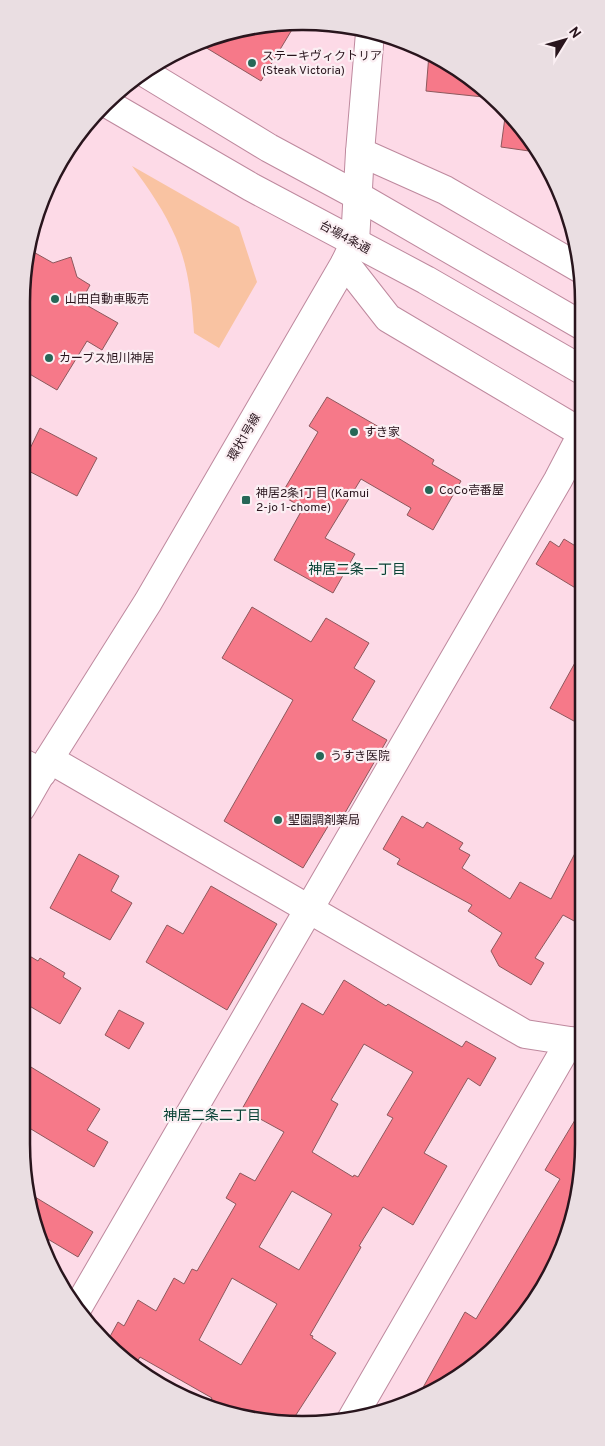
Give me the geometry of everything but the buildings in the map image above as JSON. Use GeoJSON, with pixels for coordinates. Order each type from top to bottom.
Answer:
{"type":"FeatureCollection","features":[{"type":"Feature","properties":{"kind":"main road","name":"環状1号線"},"geometry":{"type":"LineString","coordinates":[[30,784],[37,765],[148,602],[350,253],[358,196],[370,38]]}},
{"type":"Feature","properties":{"kind":"main road"},"geometry":{"type":"LineString","coordinates":[[151,76],[270,148],[575,320]]}},
{"type":"Feature","properties":{"kind":"main road","name":"台場4条通"},"geometry":{"type":"LineString","coordinates":[[113,107],[251,187],[350,253],[426,280],[575,366]]}},
{"type":"Feature","properties":{"kind":"main road"},"geometry":{"type":"LineString","coordinates":[[360,152],[445,190],[573,264]]}},
{"type":"Feature","properties":{"kind":"main road"},"geometry":{"type":"LineString","coordinates":[[350,253],[388,318],[575,429]]}},
{"type":"Feature","properties":{"kind":"main road"},"geometry":{"type":"LineString","coordinates":[[81,1302],[558,480],[575,447]]}},
{"type":"Feature","properties":{"kind":"main road"},"geometry":{"type":"LineString","coordinates":[[37,765],[308,908],[525,1034],[575,1044]]}},
{"type":"Feature","properties":{"kind":"main road"},"geometry":{"type":"LineString","coordinates":[[356,1411],[575,1047]]}},
{"type":"Feature","properties":{"kind":"shaded area"},"geometry":{"type":"Polygon","coordinates":[[[132,166],[239,227],[257,282],[219,348],[194,333],[189,285],[180,249],[172,228],[162,210],[132,166]]]}},
{"type":"Feature","properties":{"kind":"place","name":"ステーキヴィクトリア (Steak Victoria)"},"geometry":{"type":"Point","coordinates":[252,63]}},
{"type":"Feature","properties":{"kind":"place","name":"山田自動車販売"},"geometry":{"type":"Point","coordinates":[55,299]}},
{"type":"Feature","properties":{"kind":"place","name":"カーブス旭川神居"},"geometry":{"type":"Point","coordinates":[49,358]}},
{"type":"Feature","properties":{"kind":"place","name":"すき家"},"geometry":{"type":"Point","coordinates":[354,432]}},
{"type":"Feature","properties":{"kind":"place","name":"CoCo壱番屋"},"geometry":{"type":"Point","coordinates":[429,490]}},
{"type":"Feature","properties":{"kind":"place","name":"神居2条1丁目 (Kamui 2-jo 1-chome)"},"geometry":{"type":"Point","coordinates":[246,500]}},
{"type":"Feature","properties":{"kind":"place","name":"うすき医院"},"geometry":{"type":"Point","coordinates":[320,756]}},
{"type":"Feature","properties":{"kind":"place","name":"聖園調剤薬局"},"geometry":{"type":"Point","coordinates":[278,820]}},
{"type":"Feature","properties":{"kind":"district","name":"神居二条一丁目"},"geometry":{"type":"Point","coordinates":[357,569]}},
{"type":"Feature","properties":{"kind":"district","name":"神居二条二丁目"},"geometry":{"type":"Point","coordinates":[212,1115]}}]}
